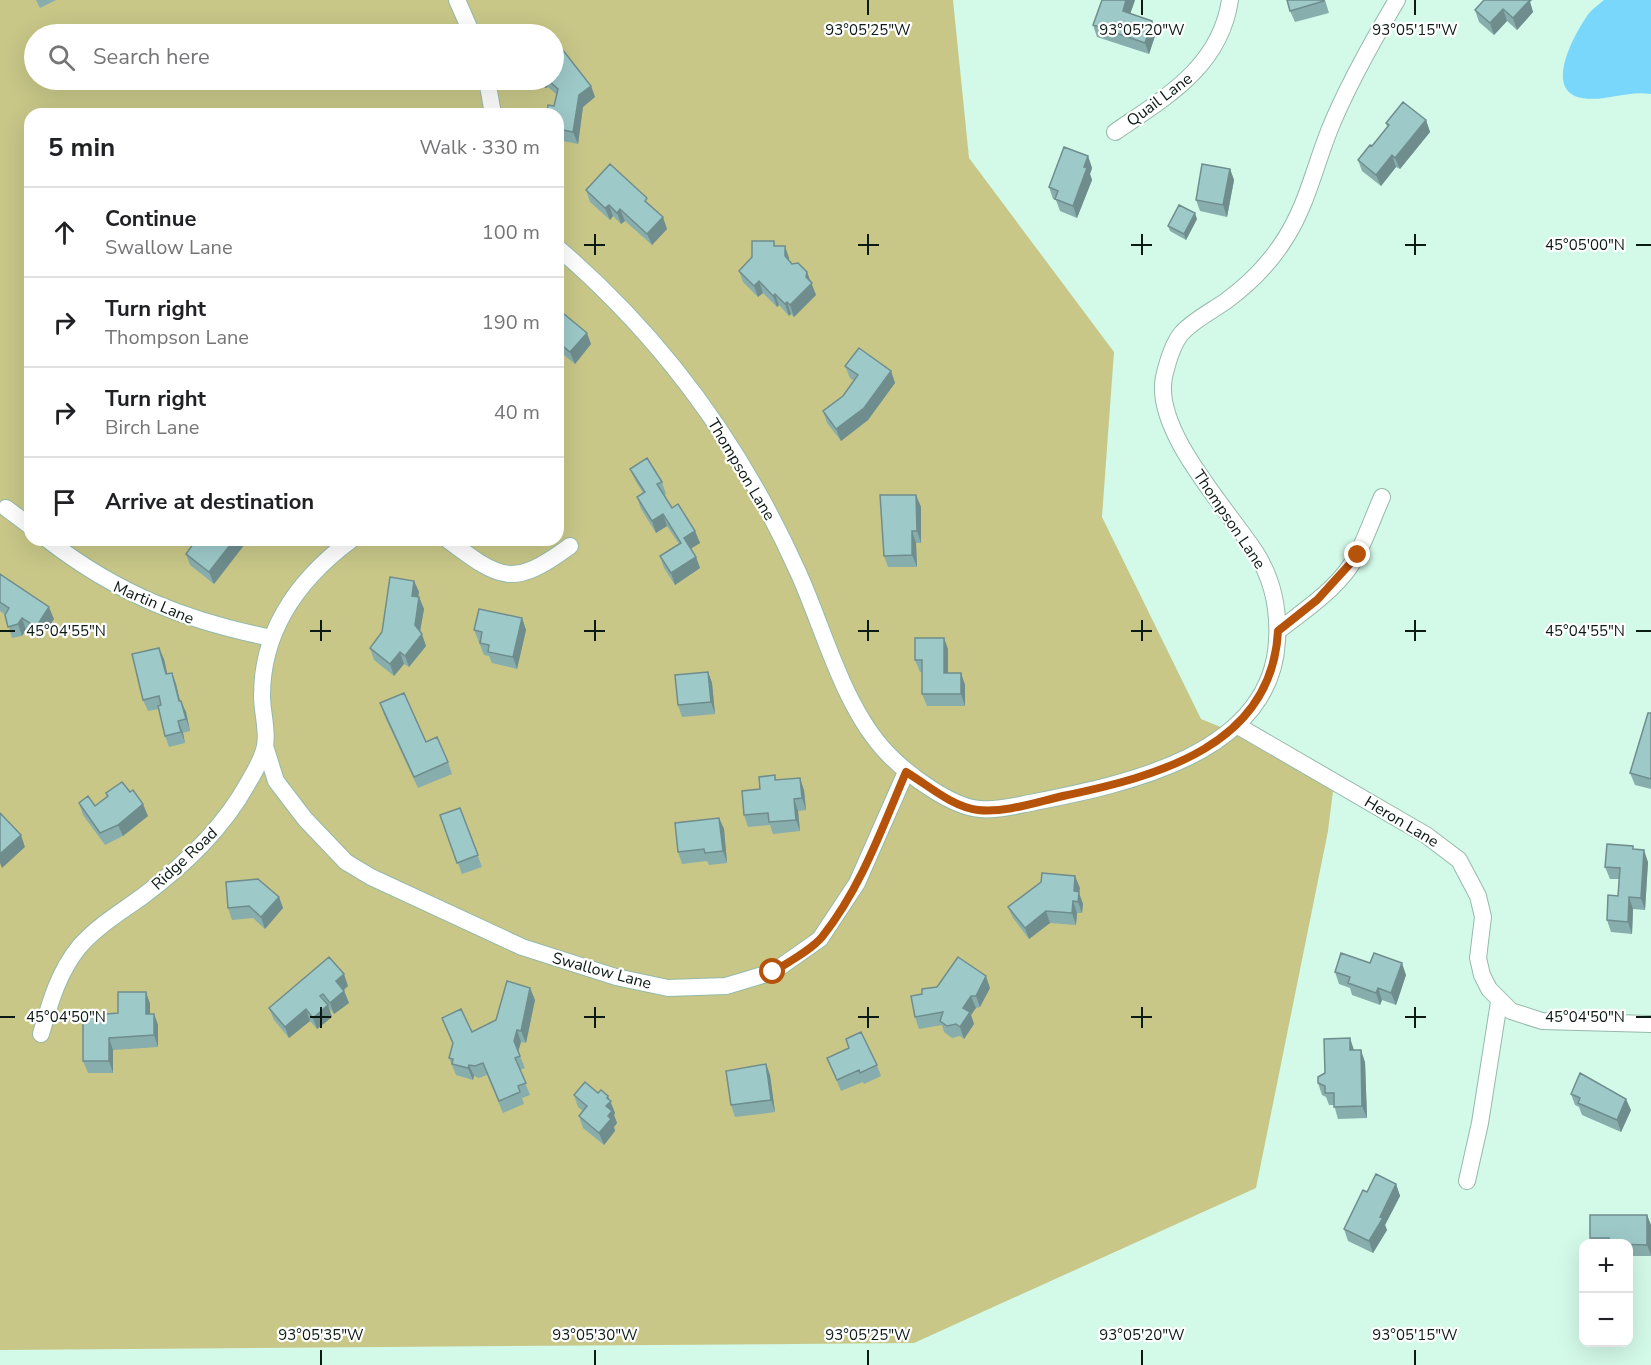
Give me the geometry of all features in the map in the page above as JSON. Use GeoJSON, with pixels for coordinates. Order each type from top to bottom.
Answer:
{"type":"FeatureCollection","features":[{"type":"Feature","properties":{"kind":"street"},"geometry":{"type":"LineString","coordinates":[[457,0],[468,24]]}},
{"type":"Feature","properties":{"kind":"street","name":"Quail Lane"},"geometry":{"type":"LineString","coordinates":[[1115,132],[1188,81],[1205,63],[1216,45],[1230,0]]}},
{"type":"Feature","properties":{"kind":"street","name":"Thompson Lane"},"geometry":{"type":"LineString","coordinates":[[564,254],[624,309],[668,358],[733,449],[770,514],[798,572],[853,702],[884,751],[906,772],[952,800],[977,810],[1001,808],[1079,793],[1168,767],[1216,742],[1238,726],[1256,702],[1272,672],[1277,651],[1278,631],[1276,604],[1270,580],[1258,556],[1178,442],[1168,417],[1163,384],[1174,345],[1182,333],[1239,292],[1263,268],[1283,242],[1300,213],[1329,130],[1352,82],[1397,0]]}},
{"type":"Feature","properties":{"kind":"street"},"geometry":{"type":"LineString","coordinates":[[489,90],[493,108]]}},
{"type":"Feature","properties":{"kind":"street"},"geometry":{"type":"LineString","coordinates":[[1278,631],[1317,600],[1358,555],[1382,497]]}},
{"type":"Feature","properties":{"kind":"street"},"geometry":{"type":"LineString","coordinates":[[6,508],[24,522]]}},
{"type":"Feature","properties":{"kind":"street","name":"Martin Lane"},"geometry":{"type":"LineString","coordinates":[[56,546],[103,579],[147,602],[227,629],[272,638]]}},
{"type":"Feature","properties":{"kind":"street","name":"Ridge Road"},"geometry":{"type":"LineString","coordinates":[[41,1034],[54,989],[79,947],[99,927],[146,894],[210,838],[249,783],[265,746],[262,695],[264,671],[272,638],[284,610],[299,587],[318,567],[344,546]]}},
{"type":"Feature","properties":{"kind":"street"},"geometry":{"type":"LineString","coordinates":[[456,546],[491,571],[506,575],[524,574],[570,546]]}},
{"type":"Feature","properties":{"kind":"street","name":"Heron Lane"},"geometry":{"type":"LineString","coordinates":[[1238,726],[1443,845],[1458,860],[1470,877],[1478,896],[1484,926],[1478,958],[1482,975],[1499,1002]]}},
{"type":"Feature","properties":{"kind":"street","name":"Swallow Lane"},"geometry":{"type":"LineString","coordinates":[[265,746],[276,781],[304,819],[346,862],[370,877],[522,947],[616,977],[668,987],[726,986],[773,972],[820,939],[858,883],[906,772]]}},
{"type":"Feature","properties":{"kind":"street"},"geometry":{"type":"LineString","coordinates":[[1467,1181],[1480,1123],[1499,1002],[1511,1011],[1542,1021],[1651,1024]]}},
{"type":"Feature","properties":{"kind":"shaded area"},"geometry":{"type":"Polygon","coordinates":[[[0,0],[953,0],[969,158],[1114,352],[1102,517],[1201,719],[1289,755],[1333,791],[1328,831],[1256,1188],[914,1343],[0,1350],[0,0]]]}},
{"type":"Feature","properties":{"kind":"water"},"geometry":{"type":"Polygon","coordinates":[[[1604,0],[1651,0],[1651,94],[1591,99],[1570,93],[1564,85],[1563,74],[1569,48],[1589,14],[1604,0]]]}},
{"type":"Feature","properties":{"kind":"building"},"geometry":{"type":"Polygon","coordinates":[[[1102,0],[1126,0],[1123,11],[1152,21],[1145,43],[1093,25],[1102,0]]]}},
{"type":"Feature","properties":{"kind":"building"},"geometry":{"type":"Polygon","coordinates":[[[1287,0],[1324,0],[1324,1],[1290,11],[1287,0]]]}},
{"type":"Feature","properties":{"kind":"building"},"geometry":{"type":"Polygon","coordinates":[[[1484,0],[1529,1],[1513,18],[1503,9],[1490,23],[1475,10],[1484,0]]]}},
{"type":"Feature","properties":{"kind":"building"},"geometry":{"type":"Polygon","coordinates":[[[564,52],[591,86],[579,95],[573,132],[564,130],[564,108],[548,108],[548,105],[554,106],[558,90],[564,90],[564,52]]]}},
{"type":"Feature","properties":{"kind":"building"},"geometry":{"type":"Polygon","coordinates":[[[1403,102],[1426,120],[1395,158],[1392,155],[1376,175],[1358,160],[1389,125],[1386,123],[1403,102]]]}},
{"type":"Feature","properties":{"kind":"building"},"geometry":{"type":"Polygon","coordinates":[[[1064,147],[1088,156],[1084,167],[1087,168],[1073,206],[1055,199],[1058,191],[1049,187],[1064,147]]]}},
{"type":"Feature","properties":{"kind":"building"},"geometry":{"type":"Polygon","coordinates":[[[610,164],[647,198],[645,201],[663,217],[647,234],[620,209],[617,213],[609,205],[605,208],[586,190],[610,164]]]}},
{"type":"Feature","properties":{"kind":"building"},"geometry":{"type":"Polygon","coordinates":[[[1202,164],[1230,169],[1223,205],[1196,200],[1202,164]]]}},
{"type":"Feature","properties":{"kind":"building"},"geometry":{"type":"Polygon","coordinates":[[[1179,205],[1195,213],[1184,234],[1168,226],[1179,205]]]}},
{"type":"Feature","properties":{"kind":"building"},"geometry":{"type":"Polygon","coordinates":[[[752,241],[774,241],[774,246],[785,246],[785,256],[792,264],[798,263],[807,272],[806,277],[812,283],[790,305],[787,302],[785,304],[775,294],[773,296],[759,281],[754,286],[739,271],[752,257],[752,241]]]}},
{"type":"Feature","properties":{"kind":"building"},"geometry":{"type":"Polygon","coordinates":[[[564,314],[587,333],[570,352],[564,347],[564,314]]]}},
{"type":"Feature","properties":{"kind":"building"},"geometry":{"type":"Polygon","coordinates":[[[859,348],[891,371],[864,408],[836,429],[823,411],[843,396],[858,375],[845,366],[859,348]]]}},
{"type":"Feature","properties":{"kind":"building"},"geometry":{"type":"Polygon","coordinates":[[[647,458],[662,482],[657,484],[672,508],[678,504],[695,531],[684,538],[696,557],[671,573],[660,556],[681,543],[663,514],[652,521],[637,497],[645,492],[630,469],[647,458]]]}},
{"type":"Feature","properties":{"kind":"building"},"geometry":{"type":"Polygon","coordinates":[[[880,495],[916,495],[917,531],[912,531],[912,555],[884,556],[880,495]]]}},
{"type":"Feature","properties":{"kind":"building"},"geometry":{"type":"Polygon","coordinates":[[[192,546],[229,546],[209,572],[186,554],[192,546]]]}},
{"type":"Feature","properties":{"kind":"building"},"geometry":{"type":"Polygon","coordinates":[[[0,574],[49,607],[36,627],[22,618],[18,624],[8,627],[5,615],[9,608],[0,602],[0,574]]]}},
{"type":"Feature","properties":{"kind":"building"},"geometry":{"type":"Polygon","coordinates":[[[390,577],[414,581],[412,596],[419,597],[415,625],[422,634],[405,656],[400,652],[390,664],[370,648],[382,632],[390,577]]]}},
{"type":"Feature","properties":{"kind":"building"},"geometry":{"type":"Polygon","coordinates":[[[479,609],[522,618],[513,657],[488,652],[489,645],[480,643],[482,632],[474,630],[479,609]]]}},
{"type":"Feature","properties":{"kind":"building"},"geometry":{"type":"Polygon","coordinates":[[[915,638],[944,638],[944,673],[961,673],[961,694],[922,694],[922,660],[915,660],[915,638]]]}},
{"type":"Feature","properties":{"kind":"building"},"geometry":{"type":"Polygon","coordinates":[[[159,648],[166,674],[172,673],[186,719],[178,721],[181,732],[165,736],[158,706],[161,705],[159,696],[143,700],[132,654],[159,648]]]}},
{"type":"Feature","properties":{"kind":"building"},"geometry":{"type":"Polygon","coordinates":[[[708,672],[711,702],[678,705],[675,675],[708,672]]]}},
{"type":"Feature","properties":{"kind":"building"},"geometry":{"type":"Polygon","coordinates":[[[404,693],[426,742],[437,737],[448,762],[414,777],[380,703],[404,693]]]}},
{"type":"Feature","properties":{"kind":"building"},"geometry":{"type":"Polygon","coordinates":[[[1648,713],[1651,713],[1651,779],[1630,773],[1648,713]]]}},
{"type":"Feature","properties":{"kind":"building"},"geometry":{"type":"Polygon","coordinates":[[[775,775],[775,780],[800,778],[802,798],[794,799],[796,820],[769,822],[768,813],[744,815],[742,791],[760,789],[759,777],[775,775]]]}},
{"type":"Feature","properties":{"kind":"building"},"geometry":{"type":"Polygon","coordinates":[[[122,782],[130,792],[133,790],[143,804],[118,825],[100,833],[79,803],[88,796],[95,806],[108,796],[106,793],[122,782]]]}},
{"type":"Feature","properties":{"kind":"building"},"geometry":{"type":"Polygon","coordinates":[[[460,808],[478,855],[457,863],[440,815],[460,808]]]}},
{"type":"Feature","properties":{"kind":"building"},"geometry":{"type":"Polygon","coordinates":[[[0,813],[21,835],[0,854],[0,813]]]}},
{"type":"Feature","properties":{"kind":"building"},"geometry":{"type":"Polygon","coordinates":[[[719,818],[723,851],[705,853],[704,849],[678,852],[675,823],[719,818]]]}},
{"type":"Feature","properties":{"kind":"building"},"geometry":{"type":"Polygon","coordinates":[[[1607,844],[1633,846],[1633,849],[1644,850],[1641,898],[1629,897],[1628,922],[1607,920],[1608,895],[1618,896],[1620,868],[1605,867],[1607,844]]]}},
{"type":"Feature","properties":{"kind":"building"},"geometry":{"type":"Polygon","coordinates":[[[1042,873],[1075,876],[1074,891],[1079,892],[1078,902],[1073,901],[1072,913],[1046,911],[1025,928],[1008,907],[1041,882],[1042,873]]]}},
{"type":"Feature","properties":{"kind":"building"},"geometry":{"type":"Polygon","coordinates":[[[258,879],[279,897],[261,917],[249,906],[228,908],[226,882],[258,879]]]}},
{"type":"Feature","properties":{"kind":"building"},"geometry":{"type":"Polygon","coordinates":[[[1341,953],[1370,963],[1374,953],[1402,963],[1391,993],[1378,988],[1376,993],[1348,983],[1350,977],[1335,972],[1341,953]]]}},
{"type":"Feature","properties":{"kind":"building"},"geometry":{"type":"Polygon","coordinates":[[[329,957],[344,974],[336,981],[344,991],[330,1003],[323,994],[320,996],[328,1005],[313,1018],[306,1009],[285,1027],[269,1008],[329,957]]]}},
{"type":"Feature","properties":{"kind":"building"},"geometry":{"type":"Polygon","coordinates":[[[958,957],[986,976],[976,996],[971,996],[963,1008],[970,1012],[960,1027],[956,1024],[947,1026],[940,1021],[943,1012],[915,1017],[911,996],[922,994],[922,989],[937,987],[958,957]]]}},
{"type":"Feature","properties":{"kind":"building"},"geometry":{"type":"Polygon","coordinates":[[[507,981],[530,988],[521,1031],[517,1030],[514,1041],[520,1056],[515,1058],[526,1083],[518,1086],[520,1092],[499,1101],[483,1063],[475,1066],[469,1065],[468,1068],[452,1064],[453,1059],[449,1058],[453,1043],[442,1018],[461,1009],[472,1032],[496,1020],[507,981]]]}},
{"type":"Feature","properties":{"kind":"building"},"geometry":{"type":"Polygon","coordinates":[[[118,992],[146,992],[146,1014],[154,1014],[154,1035],[109,1038],[109,1061],[83,1061],[83,1016],[118,1013],[118,992]]]}},
{"type":"Feature","properties":{"kind":"building"},"geometry":{"type":"Polygon","coordinates":[[[861,1032],[877,1065],[837,1080],[827,1058],[849,1048],[846,1039],[861,1032]]]}},
{"type":"Feature","properties":{"kind":"building"},"geometry":{"type":"Polygon","coordinates":[[[1350,1038],[1350,1050],[1361,1050],[1362,1106],[1334,1107],[1334,1093],[1325,1093],[1325,1086],[1318,1083],[1318,1077],[1325,1073],[1324,1039],[1350,1038]]]}},
{"type":"Feature","properties":{"kind":"building"},"geometry":{"type":"Polygon","coordinates":[[[766,1064],[771,1100],[731,1105],[726,1071],[766,1064]]]}},
{"type":"Feature","properties":{"kind":"building"},"geometry":{"type":"Polygon","coordinates":[[[1580,1073],[1626,1099],[1617,1120],[1578,1103],[1580,1098],[1571,1094],[1580,1073]]]}},
{"type":"Feature","properties":{"kind":"building"},"geometry":{"type":"Polygon","coordinates":[[[585,1082],[598,1093],[601,1090],[611,1101],[606,1106],[612,1111],[608,1116],[611,1119],[599,1133],[579,1116],[587,1106],[574,1095],[585,1082]]]}},
{"type":"Feature","properties":{"kind":"building"},"geometry":{"type":"Polygon","coordinates":[[[1376,1174],[1396,1184],[1380,1217],[1383,1218],[1369,1241],[1344,1229],[1363,1190],[1367,1192],[1376,1174]]]}},
{"type":"Feature","properties":{"kind":"building"},"geometry":{"type":"Polygon","coordinates":[[[1590,1215],[1647,1215],[1647,1245],[1633,1245],[1633,1239],[1590,1238],[1590,1215]]]}},
{"type":"Feature","properties":{"kind":"route"},"geometry":{"type":"LineString","coordinates":[[773,972],[820,939],[858,883],[906,772],[952,800],[977,810],[1001,808],[1079,793],[1168,767],[1216,742],[1238,726],[1263,691],[1272,672],[1277,651],[1278,631],[1317,600],[1358,555]]}}]}
